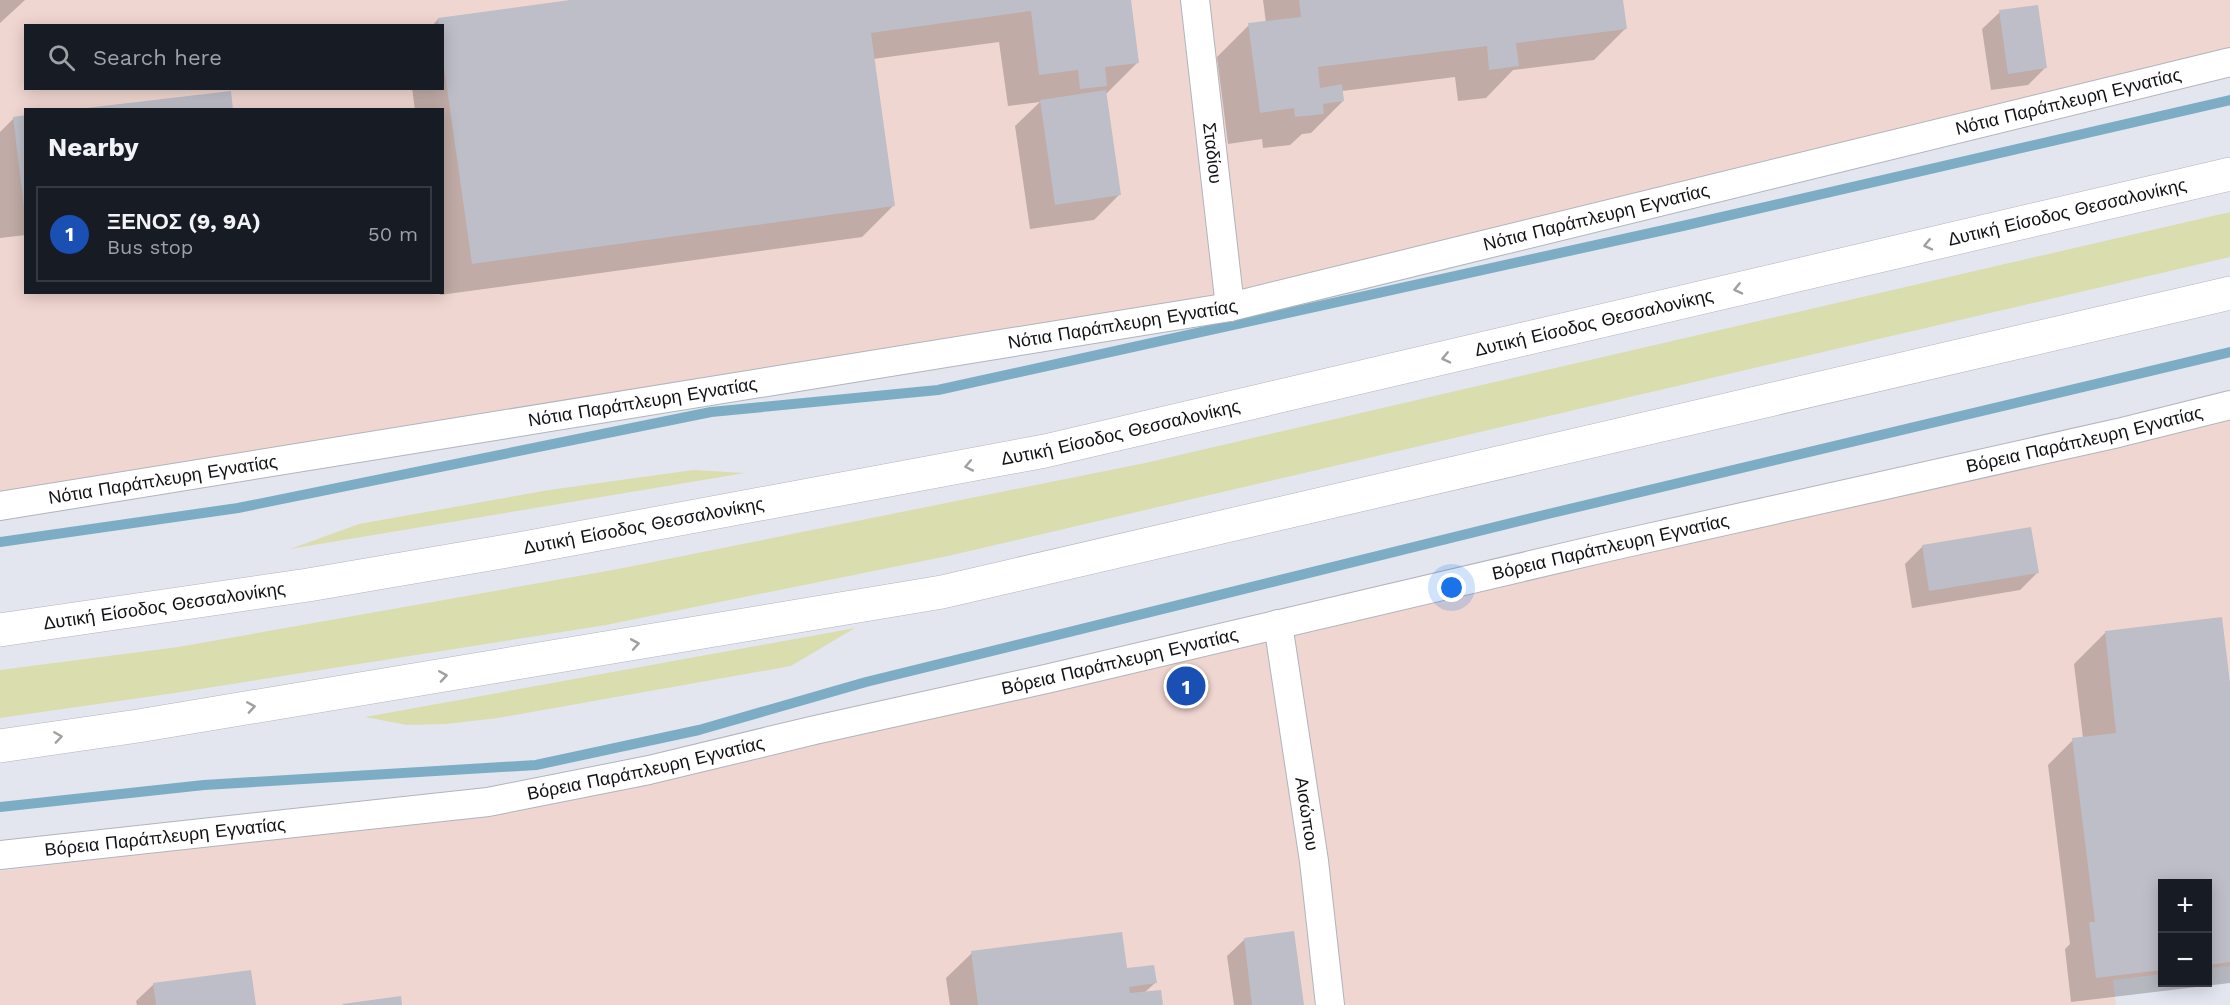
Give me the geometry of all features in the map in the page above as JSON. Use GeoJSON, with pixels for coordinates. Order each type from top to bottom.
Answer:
{"type":"FeatureCollection","features":[{"type":"Feature","properties":{"kind":"highway","name":"Δυτική Είσοδος Θεσσαλονίκης"},"geometry":{"type":"LineString","coordinates":[[0,630],[308,585],[490,554],[1046,451],[2230,174]]}},
{"type":"Feature","properties":{"kind":"highway"},"geometry":{"type":"LineString","coordinates":[[0,746],[138,726],[942,592],[2230,293]]}},
{"type":"Feature","properties":{"kind":"street","name":"Σταδίου"},"geometry":{"type":"LineString","coordinates":[[1195,0],[1230,307]]}},
{"type":"Feature","properties":{"kind":"street","name":"Νότια Παράπλευρη Εγνατίας"},"geometry":{"type":"LineString","coordinates":[[0,506],[1230,307],[2230,62]]}},
{"type":"Feature","properties":{"kind":"street","name":"Βόρεια Παράπλευρη Εγνατίας"},"geometry":{"type":"LineString","coordinates":[[0,855],[488,802],[649,770],[1597,549],[2118,433],[2230,405]]}},
{"type":"Feature","properties":{"kind":"street","name":"Αισώπου"},"geometry":{"type":"LineString","coordinates":[[1278,624],[1314,861],[1330,1005]]}},
{"type":"Feature","properties":{"kind":"shaded area"},"geometry":{"type":"Polygon","coordinates":[[[0,0],[2230,0],[2230,62],[1230,307],[0,506],[0,0]]]}},
{"type":"Feature","properties":{"kind":"shaded area"},"geometry":{"type":"Polygon","coordinates":[[[2230,413],[2230,966],[2212,968],[2212,879],[2158,879],[2158,974],[2113,980],[2116,1005],[0,1005],[0,871],[487,812],[2230,413]]]}},
{"type":"Feature","properties":{"kind":"green space"},"geometry":{"type":"Polygon","coordinates":[[[2230,212],[2230,257],[948,556],[606,625],[175,693],[0,718],[0,670],[178,647],[618,569],[1145,463],[2230,212]]]}},
{"type":"Feature","properties":{"kind":"green space"},"geometry":{"type":"Polygon","coordinates":[[[693,470],[745,473],[290,549],[359,524],[549,490],[693,470]]]}},
{"type":"Feature","properties":{"kind":"green space"},"geometry":{"type":"Polygon","coordinates":[[[855,628],[791,666],[498,718],[446,724],[407,725],[365,717],[855,628]]]}},
{"type":"Feature","properties":{"kind":"building"},"geometry":{"type":"Polygon","coordinates":[[[570,0],[1131,0],[1139,63],[1105,67],[1107,86],[1080,89],[1078,70],[1039,75],[1031,11],[871,33],[895,206],[472,264],[444,67],[444,24],[439,24],[438,18],[570,0]]]}},
{"type":"Feature","properties":{"kind":"building"},"geometry":{"type":"Polygon","coordinates":[[[1299,0],[1623,0],[1627,29],[1516,43],[1519,66],[1489,70],[1487,46],[1318,67],[1320,88],[1342,84],[1344,101],[1323,104],[1324,114],[1295,117],[1294,108],[1260,113],[1248,23],[1301,17],[1299,0]]]}},
{"type":"Feature","properties":{"kind":"building"},"geometry":{"type":"Polygon","coordinates":[[[2038,5],[2047,68],[2008,74],[1999,10],[2038,5]]]}},
{"type":"Feature","properties":{"kind":"building"},"geometry":{"type":"Polygon","coordinates":[[[1106,90],[1121,195],[1055,205],[1040,100],[1106,90]]]}},
{"type":"Feature","properties":{"kind":"building"},"geometry":{"type":"Polygon","coordinates":[[[231,91],[233,108],[86,108],[231,91]]]}},
{"type":"Feature","properties":{"kind":"building"},"geometry":{"type":"Polygon","coordinates":[[[24,115],[24,207],[13,117],[24,115]]]}},
{"type":"Feature","properties":{"kind":"building"},"geometry":{"type":"Polygon","coordinates":[[[2031,527],[2039,573],[1929,591],[1922,545],[2031,527]]]}},
{"type":"Feature","properties":{"kind":"building"},"geometry":{"type":"Polygon","coordinates":[[[2222,617],[2230,683],[2230,962],[2212,964],[2212,879],[2158,879],[2158,970],[2096,978],[2089,922],[2095,922],[2072,738],[2116,733],[2105,631],[2222,617]]]}},
{"type":"Feature","properties":{"kind":"building"},"geometry":{"type":"Polygon","coordinates":[[[1294,931],[1304,1005],[1252,1005],[1244,938],[1294,931]]]}},
{"type":"Feature","properties":{"kind":"building"},"geometry":{"type":"Polygon","coordinates":[[[1122,932],[1127,968],[1154,965],[1157,983],[1129,987],[1130,993],[1161,990],[1163,1005],[978,1005],[971,951],[1122,932]]]}},
{"type":"Feature","properties":{"kind":"building"},"geometry":{"type":"Polygon","coordinates":[[[251,970],[256,1005],[156,1005],[153,983],[251,970]]]}},
{"type":"Feature","properties":{"kind":"building"},"geometry":{"type":"Polygon","coordinates":[[[401,996],[402,1005],[342,1004],[401,996]]]}},
{"type":"Feature","properties":{"kind":"waterway"},"geometry":{"type":"LineString","coordinates":[[0,542],[238,508],[711,412],[938,390],[1687,225],[2230,100]]}},
{"type":"Feature","properties":{"kind":"waterway"},"geometry":{"type":"LineString","coordinates":[[0,807],[204,785],[536,765],[699,730],[866,682],[1548,514],[2230,352]]}},
{"type":"Feature","properties":{"kind":"place","name":"ΞΕΝΟΣ (9, 9Α)"},"geometry":{"type":"Point","coordinates":[1186,686]}}]}
